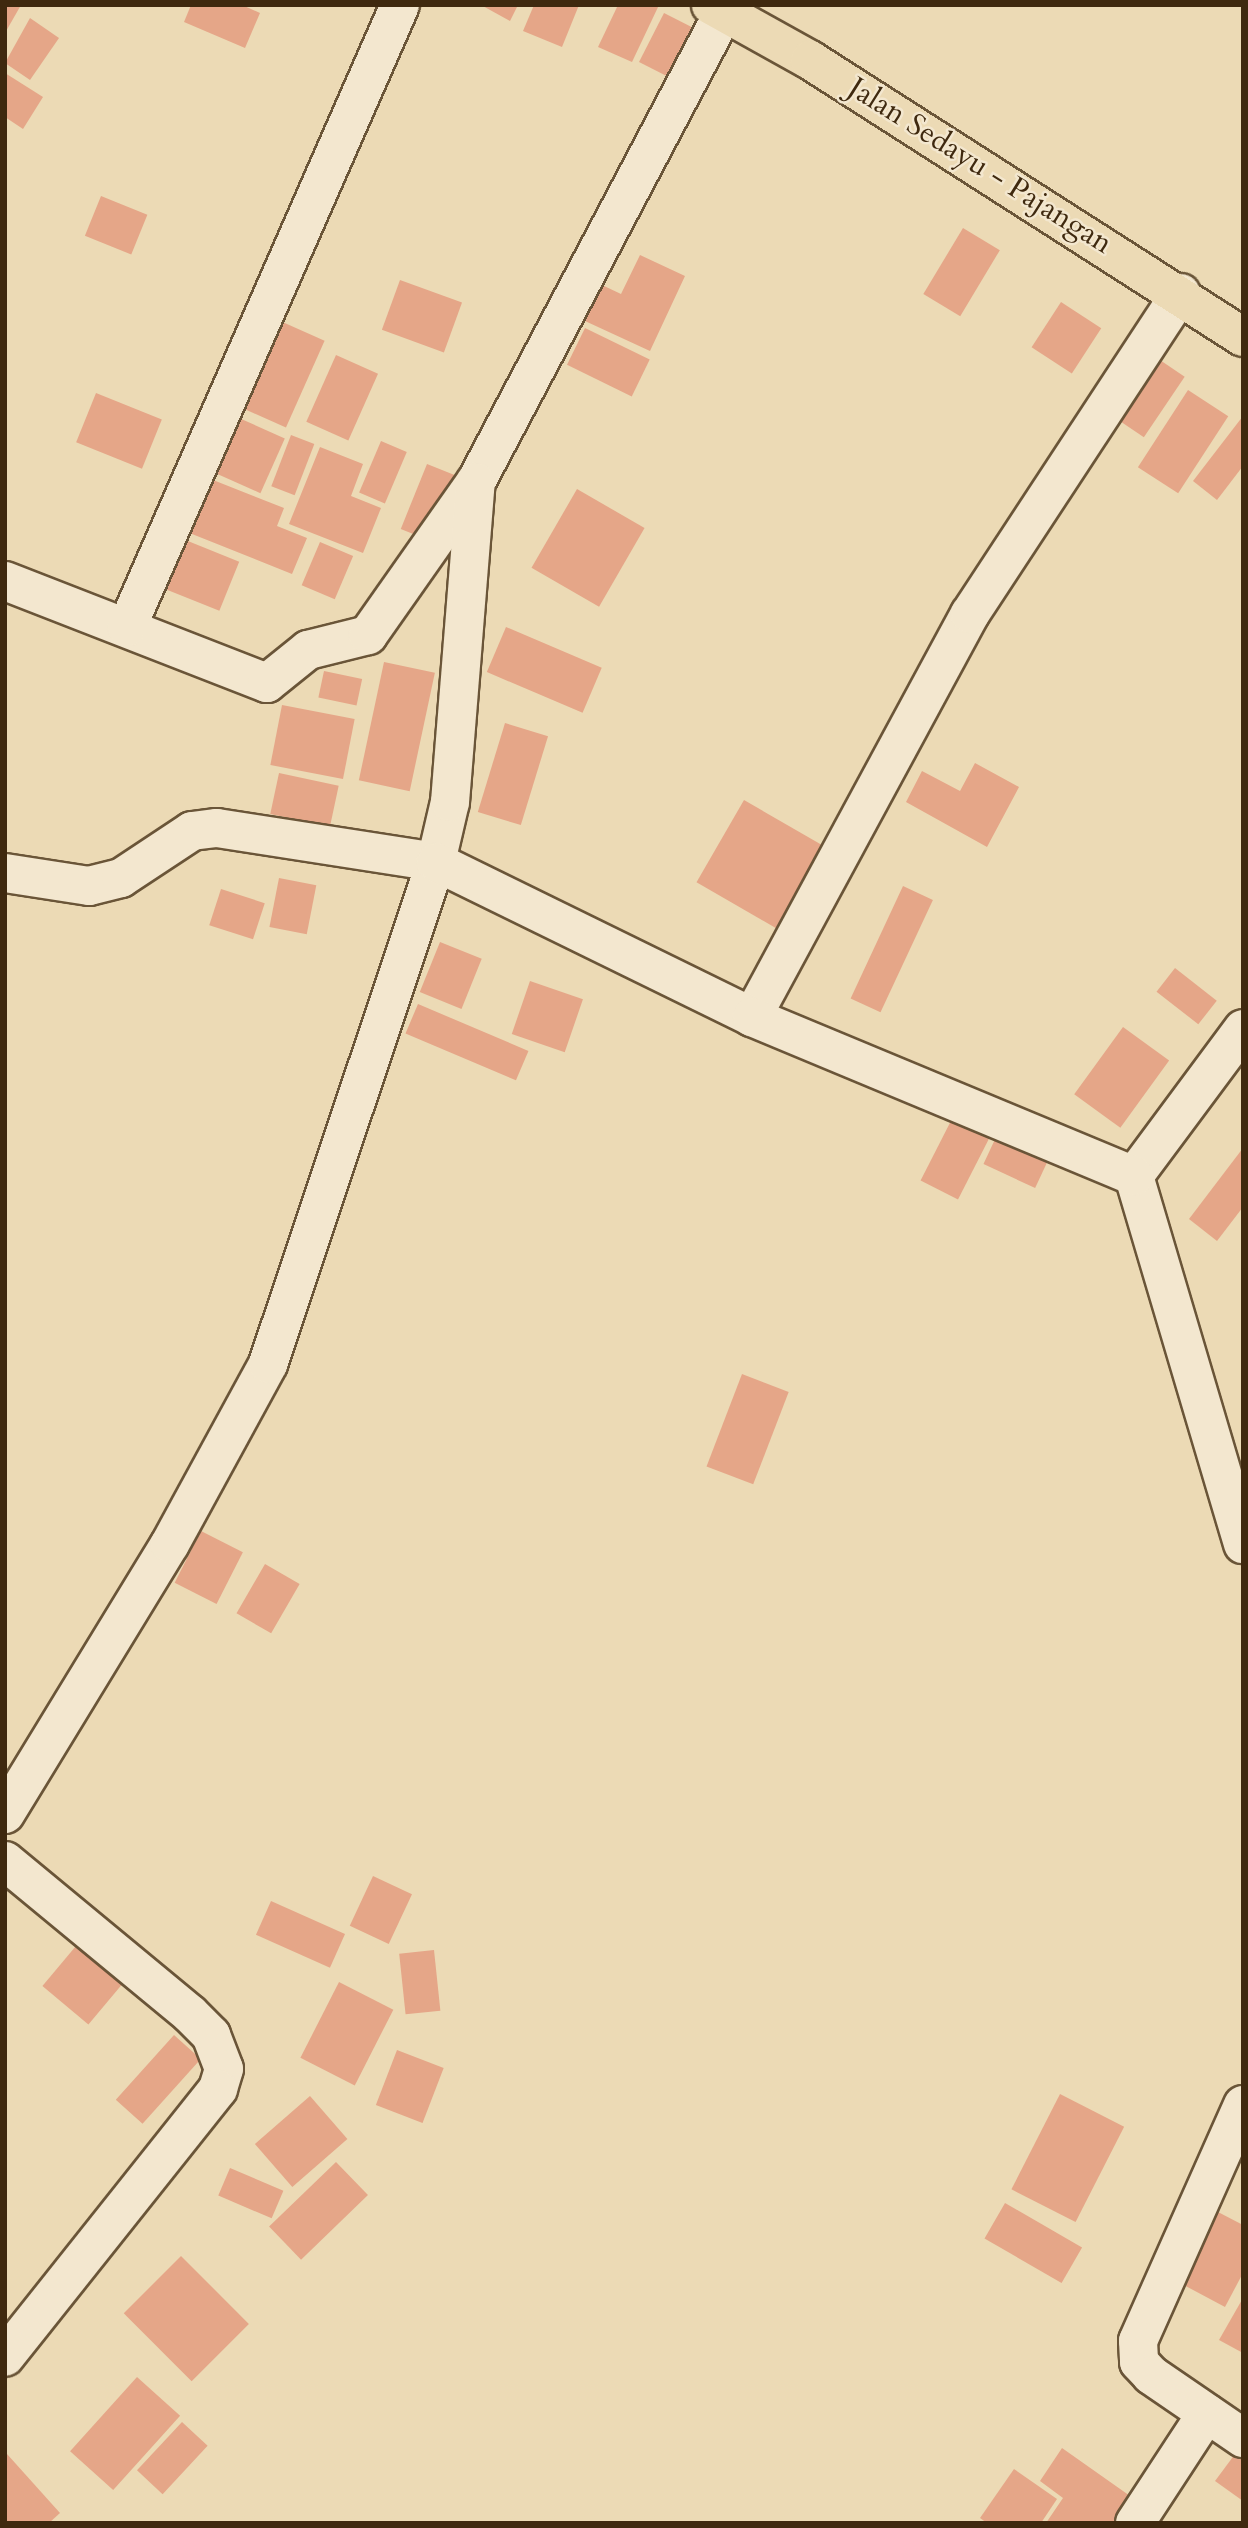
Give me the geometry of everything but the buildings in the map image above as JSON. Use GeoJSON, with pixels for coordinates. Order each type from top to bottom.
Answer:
{"type":"FeatureCollection","features":[{"type":"Feature","properties":{"kind":"main road","name":"Jalan Sedayu - Pajangan"},"geometry":{"type":"LineString","coordinates":[[718,8],[1181,293],[1243,337]]}},
{"type":"Feature","properties":{"kind":"street"},"geometry":{"type":"LineString","coordinates":[[127,626],[400,5]]}},
{"type":"Feature","properties":{"kind":"street"},"geometry":{"type":"LineString","coordinates":[[5,581],[127,626],[267,683],[308,650],[368,635],[477,480],[718,8]]}},
{"type":"Feature","properties":{"kind":"street"},"geometry":{"type":"LineString","coordinates":[[752,1017],[970,614],[1181,293]]}},
{"type":"Feature","properties":{"kind":"street"},"geometry":{"type":"LineString","coordinates":[[5,1814],[170,1544],[268,1364],[436,862],[450,802],[477,480]]}},
{"type":"Feature","properties":{"kind":"street"},"geometry":{"type":"LineString","coordinates":[[5,873],[89,886],[121,878],[192,831],[217,828],[436,862],[752,1017],[1134,1176]]}},
{"type":"Feature","properties":{"kind":"street"},"geometry":{"type":"LineString","coordinates":[[1134,1176],[1243,1029]]}},
{"type":"Feature","properties":{"kind":"street"},"geometry":{"type":"LineString","coordinates":[[1134,1176],[1243,1544]]}},
{"type":"Feature","properties":{"kind":"street"},"geometry":{"type":"LineString","coordinates":[[5,1861],[190,2014],[211,2035],[224,2070],[218,2089],[5,2357]]}},
{"type":"Feature","properties":{"kind":"street"},"geometry":{"type":"LineString","coordinates":[[1243,2105],[1138,2342],[1139,2362],[1151,2375],[1243,2438]]}},
{"type":"Feature","properties":{"kind":"street"},"geometry":{"type":"LineString","coordinates":[[1136,2523],[1207,2413]]}}]}
